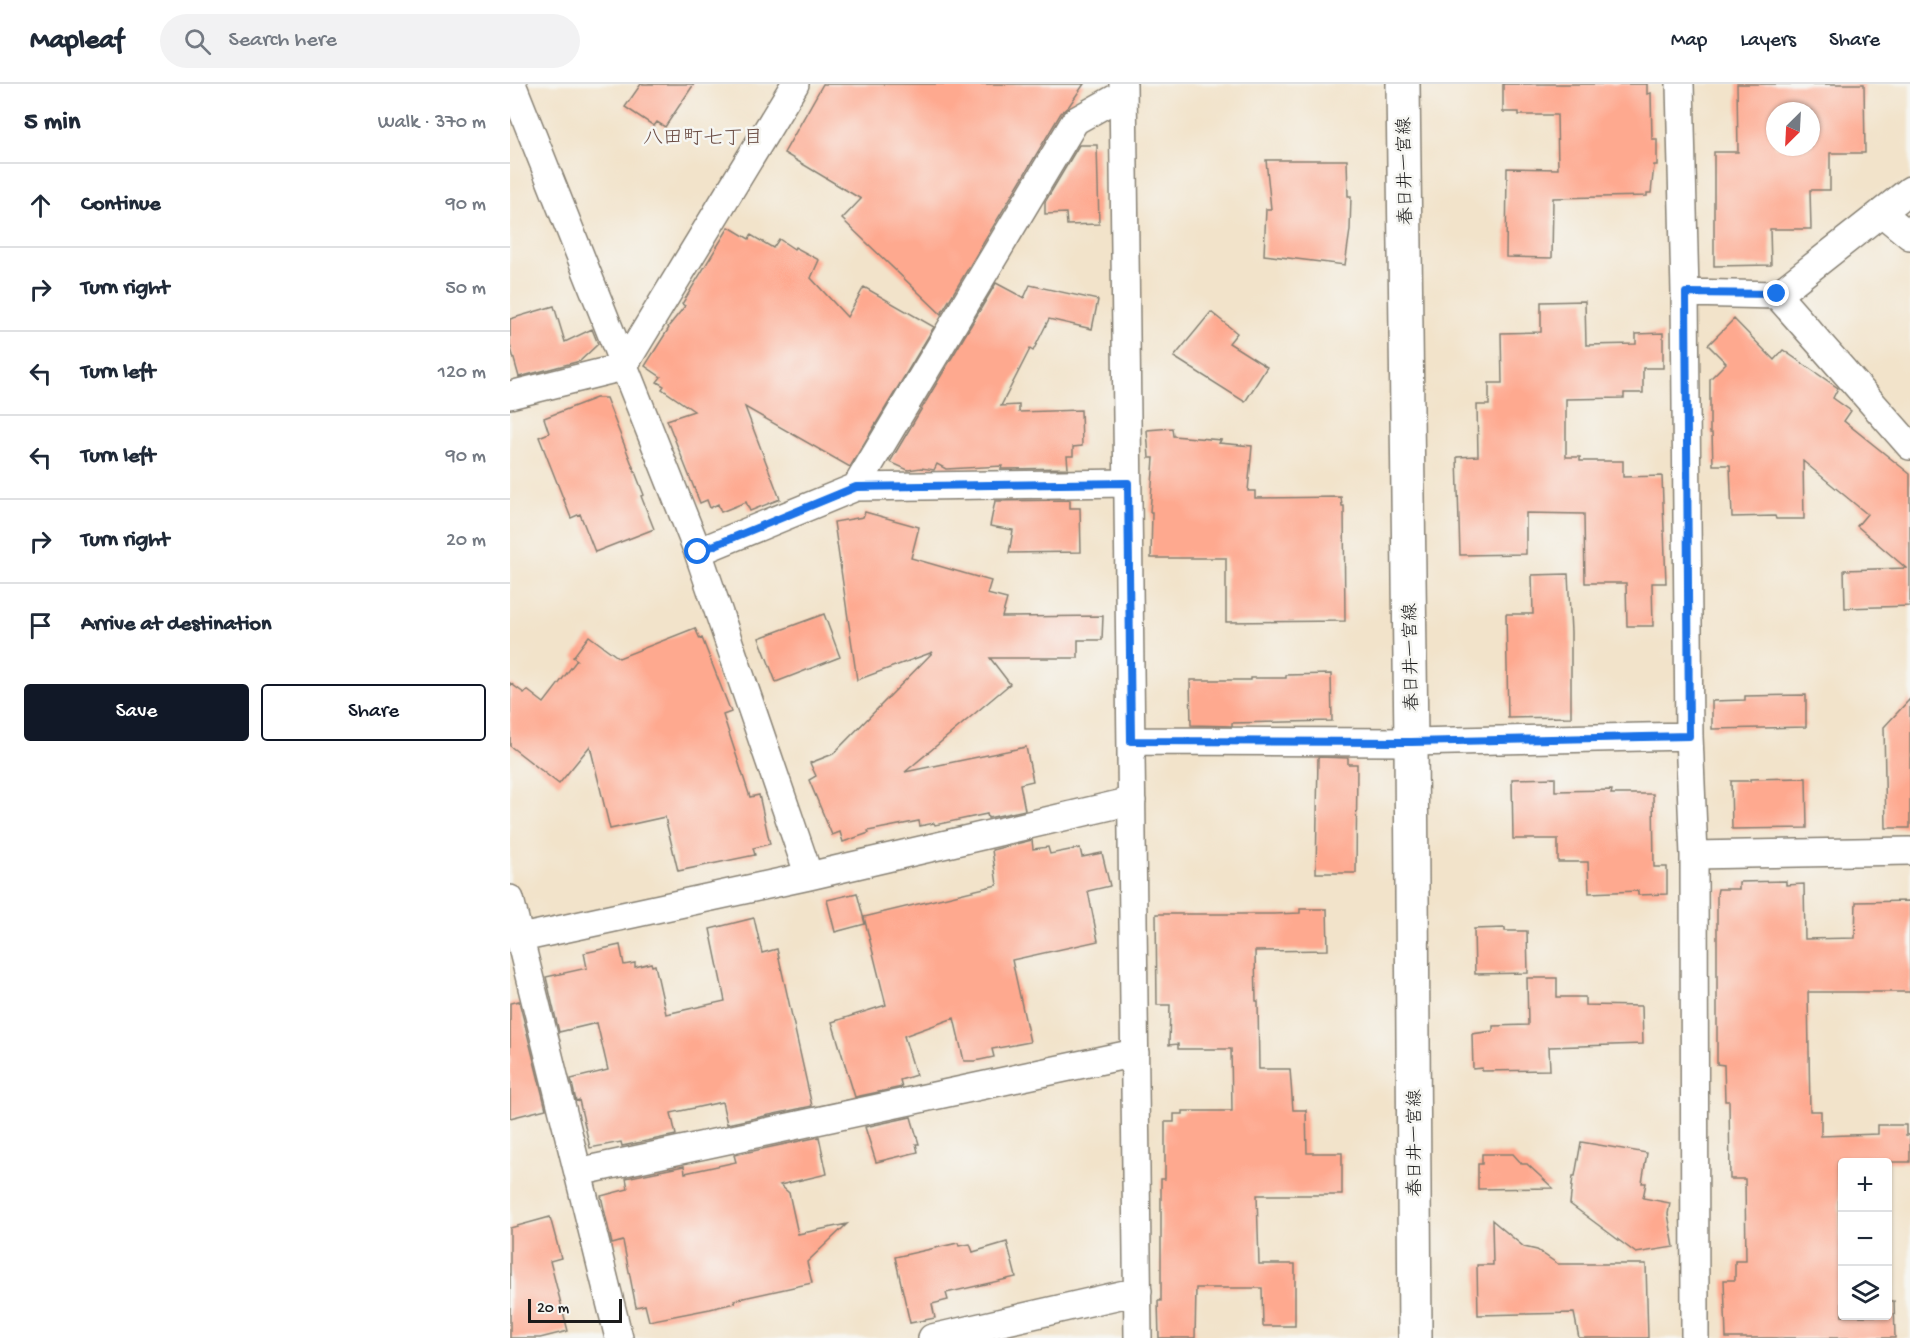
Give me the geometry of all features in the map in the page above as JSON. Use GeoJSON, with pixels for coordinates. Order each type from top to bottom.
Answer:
{"type":"FeatureCollection","features":[{"type":"Feature","properties":{"kind":"main road","name":"春日井一宮線"},"geometry":{"type":"LineString","coordinates":[[1403,84],[1415,1338]]}},
{"type":"Feature","properties":{"kind":"street"},"geometry":{"type":"LineString","coordinates":[[512,84],[698,552],[809,876]]}},
{"type":"Feature","properties":{"kind":"street"},"geometry":{"type":"LineString","coordinates":[[510,395],[623,367],[795,84]]}},
{"type":"Feature","properties":{"kind":"street"},"geometry":{"type":"LineString","coordinates":[[1680,84],[1686,293],[1689,736],[1694,855],[1695,1338]]}},
{"type":"Feature","properties":{"kind":"street"},"geometry":{"type":"LineString","coordinates":[[1123,89],[1138,1338]]}},
{"type":"Feature","properties":{"kind":"street"},"geometry":{"type":"LineString","coordinates":[[856,487],[1075,121],[1123,89]]}},
{"type":"Feature","properties":{"kind":"street"},"geometry":{"type":"LineString","coordinates":[[1686,293],[1777,294],[1910,190]]}},
{"type":"Feature","properties":{"kind":"street"},"geometry":{"type":"LineString","coordinates":[[1882,213],[1910,236]]}},
{"type":"Feature","properties":{"kind":"street"},"geometry":{"type":"LineString","coordinates":[[1777,294],[1910,446]]}},
{"type":"Feature","properties":{"kind":"street"},"geometry":{"type":"LineString","coordinates":[[698,552],[856,487],[1128,483]]}},
{"type":"Feature","properties":{"kind":"street"},"geometry":{"type":"LineString","coordinates":[[1131,741],[1411,742],[1689,736]]}},
{"type":"Feature","properties":{"kind":"street"},"geometry":{"type":"LineString","coordinates":[[521,938],[809,876],[1132,801]]}},
{"type":"Feature","properties":{"kind":"street"},"geometry":{"type":"LineString","coordinates":[[1694,855],[1910,850]]}},
{"type":"Feature","properties":{"kind":"street"},"geometry":{"type":"LineString","coordinates":[[510,899],[619,1338]]}},
{"type":"Feature","properties":{"kind":"street"},"geometry":{"type":"LineString","coordinates":[[578,1172],[1135,1053]]}},
{"type":"Feature","properties":{"kind":"street"},"geometry":{"type":"LineString","coordinates":[[932,1338],[1138,1290]]}},
{"type":"Feature","properties":{"kind":"building"},"geometry":{"type":"Polygon","coordinates":[[[641,84],[694,84],[665,127],[657,122],[654,126],[625,107],[641,84]]]}},
{"type":"Feature","properties":{"kind":"building"},"geometry":{"type":"Polygon","coordinates":[[[823,84],[1084,84],[1069,106],[1061,113],[941,314],[842,219],[861,199],[784,153],[823,84]]]}},
{"type":"Feature","properties":{"kind":"building"},"geometry":{"type":"Polygon","coordinates":[[[1503,84],[1647,84],[1647,94],[1651,93],[1652,139],[1657,139],[1657,165],[1654,165],[1651,193],[1647,193],[1647,196],[1553,198],[1552,258],[1506,257],[1507,168],[1558,169],[1557,115],[1519,115],[1519,112],[1503,112],[1503,84]]]}},
{"type":"Feature","properties":{"kind":"building"},"geometry":{"type":"Polygon","coordinates":[[[1737,84],[1864,84],[1865,153],[1830,153],[1830,190],[1810,190],[1811,229],[1770,229],[1771,265],[1714,266],[1714,152],[1738,152],[1737,84]]]}},
{"type":"Feature","properties":{"kind":"building"},"geometry":{"type":"Polygon","coordinates":[[[1079,145],[1097,145],[1099,224],[1067,225],[1066,213],[1045,214],[1045,202],[1079,145]]]}},
{"type":"Feature","properties":{"kind":"building"},"geometry":{"type":"Polygon","coordinates":[[[1266,160],[1347,160],[1348,196],[1351,196],[1350,230],[1345,265],[1264,255],[1266,209],[1271,209],[1266,160]]]}},
{"type":"Feature","properties":{"kind":"building"},"geometry":{"type":"Polygon","coordinates":[[[729,227],[749,239],[751,235],[773,248],[779,239],[794,249],[795,247],[819,260],[811,278],[847,317],[864,287],[934,327],[850,467],[745,407],[780,499],[750,511],[746,502],[721,512],[718,504],[710,508],[707,500],[700,503],[667,420],[694,411],[662,389],[664,386],[657,382],[661,377],[645,366],[668,327],[685,306],[682,304],[729,227]]]}},
{"type":"Feature","properties":{"kind":"building"},"geometry":{"type":"Polygon","coordinates":[[[996,283],[1024,298],[1030,285],[1098,300],[1092,329],[1049,319],[1033,351],[1030,349],[1001,406],[1019,405],[1019,412],[1081,410],[1082,446],[1073,447],[1073,456],[1067,456],[1068,468],[1001,469],[1002,466],[946,469],[937,464],[934,470],[921,468],[908,470],[890,462],[996,283]]]}},
{"type":"Feature","properties":{"kind":"building"},"geometry":{"type":"Polygon","coordinates":[[[1585,301],[1586,345],[1636,344],[1636,334],[1663,333],[1663,368],[1643,368],[1643,393],[1624,393],[1624,398],[1566,399],[1566,457],[1580,457],[1580,461],[1623,461],[1623,477],[1662,476],[1666,583],[1652,583],[1653,626],[1627,626],[1626,583],[1585,583],[1584,514],[1526,513],[1526,554],[1460,555],[1457,457],[1478,456],[1477,405],[1489,405],[1489,383],[1502,383],[1501,333],[1541,332],[1541,302],[1585,301]]]}},
{"type":"Feature","properties":{"kind":"building"},"geometry":{"type":"Polygon","coordinates":[[[554,306],[565,342],[592,329],[598,344],[580,361],[519,377],[510,345],[510,319],[554,306]]]}},
{"type":"Feature","properties":{"kind":"building"},"geometry":{"type":"Polygon","coordinates":[[[1211,312],[1237,333],[1229,343],[1267,367],[1245,402],[1174,357],[1211,312]]]}},
{"type":"Feature","properties":{"kind":"building"},"geometry":{"type":"Polygon","coordinates":[[[1734,319],[1774,360],[1783,350],[1838,388],[1833,398],[1851,411],[1844,421],[1910,474],[1910,606],[1845,608],[1844,570],[1906,568],[1857,526],[1867,514],[1803,461],[1804,519],[1776,519],[1775,516],[1732,517],[1730,465],[1713,465],[1712,433],[1710,433],[1710,379],[1726,363],[1708,345],[1734,319]]]}},
{"type":"Feature","properties":{"kind":"building"},"geometry":{"type":"Polygon","coordinates":[[[596,398],[606,398],[644,495],[641,496],[654,529],[595,552],[580,514],[571,518],[539,437],[549,433],[544,418],[596,398]]]}},
{"type":"Feature","properties":{"kind":"building"},"geometry":{"type":"Polygon","coordinates":[[[1172,428],[1173,436],[1221,440],[1219,443],[1252,446],[1248,491],[1255,491],[1255,498],[1341,497],[1342,506],[1344,506],[1345,621],[1226,622],[1226,558],[1151,558],[1152,512],[1150,512],[1154,458],[1149,458],[1147,430],[1172,428]]]}},
{"type":"Feature","properties":{"kind":"building"},"geometry":{"type":"Polygon","coordinates":[[[1070,500],[1070,508],[1080,508],[1081,552],[1009,553],[1013,530],[990,526],[995,501],[1070,500]]]}},
{"type":"Feature","properties":{"kind":"building"},"geometry":{"type":"Polygon","coordinates":[[[865,512],[919,527],[911,558],[991,581],[987,594],[1007,599],[1002,617],[1103,616],[1102,640],[1078,640],[1078,658],[990,658],[1010,684],[905,772],[1026,747],[1033,781],[1020,784],[1025,810],[988,818],[987,814],[935,825],[934,823],[920,826],[919,821],[868,831],[869,833],[843,842],[840,832],[832,835],[809,780],[816,776],[810,763],[833,754],[933,652],[857,680],[834,522],[863,517],[865,512]]]}},
{"type":"Feature","properties":{"kind":"building"},"geometry":{"type":"Polygon","coordinates":[[[1568,574],[1571,717],[1508,718],[1506,614],[1533,614],[1532,575],[1568,574]]]}},
{"type":"Feature","properties":{"kind":"building"},"geometry":{"type":"Polygon","coordinates":[[[824,614],[840,657],[776,682],[759,638],[824,614]]]}},
{"type":"Feature","properties":{"kind":"building"},"geometry":{"type":"Polygon","coordinates":[[[695,628],[700,639],[702,638],[731,712],[723,715],[750,797],[759,795],[770,844],[753,848],[755,855],[678,871],[665,817],[610,829],[590,746],[559,784],[510,746],[510,683],[524,693],[527,690],[544,703],[577,660],[573,657],[589,636],[619,658],[695,628]]]}},
{"type":"Feature","properties":{"kind":"building"},"geometry":{"type":"Polygon","coordinates":[[[1331,674],[1332,721],[1232,723],[1232,726],[1191,725],[1190,680],[1251,680],[1251,678],[1286,678],[1286,675],[1331,674]]]}},
{"type":"Feature","properties":{"kind":"building"},"geometry":{"type":"Polygon","coordinates":[[[1806,695],[1806,727],[1712,729],[1712,701],[1745,700],[1745,696],[1806,695]]]}},
{"type":"Feature","properties":{"kind":"building"},"geometry":{"type":"Polygon","coordinates":[[[1910,699],[1910,828],[1886,828],[1884,727],[1910,699]]]}},
{"type":"Feature","properties":{"kind":"building"},"geometry":{"type":"Polygon","coordinates":[[[1318,757],[1348,758],[1348,764],[1357,764],[1356,873],[1316,873],[1318,757]]]}},
{"type":"Feature","properties":{"kind":"building"},"geometry":{"type":"Polygon","coordinates":[[[1555,778],[1555,791],[1612,790],[1611,794],[1653,794],[1654,867],[1667,867],[1667,894],[1638,895],[1638,891],[1589,893],[1588,862],[1558,862],[1558,839],[1513,839],[1512,779],[1555,778]]]}},
{"type":"Feature","properties":{"kind":"building"},"geometry":{"type":"Polygon","coordinates":[[[1806,778],[1807,828],[1732,829],[1731,781],[1806,778]]]}},
{"type":"Feature","properties":{"kind":"building"},"geometry":{"type":"Polygon","coordinates":[[[1032,840],[1033,849],[1048,847],[1050,854],[1080,848],[1082,857],[1102,853],[1110,886],[1088,891],[1098,941],[1012,960],[1030,1042],[992,1049],[994,1057],[964,1061],[954,1018],[904,1036],[916,1075],[900,1080],[902,1087],[855,1097],[832,1022],[886,1005],[864,917],[997,885],[992,850],[1032,840]]]}},
{"type":"Feature","properties":{"kind":"building"},"geometry":{"type":"Polygon","coordinates":[[[1786,881],[1786,885],[1804,884],[1805,939],[1855,938],[1856,902],[1910,901],[1910,992],[1808,992],[1810,1111],[1821,1111],[1821,1136],[1878,1134],[1878,1125],[1906,1125],[1906,1135],[1910,1135],[1910,1162],[1892,1162],[1892,1158],[1838,1158],[1838,1320],[1892,1320],[1892,1301],[1894,1301],[1895,1338],[1726,1338],[1724,1280],[1735,1280],[1735,1261],[1746,1261],[1745,1179],[1730,1179],[1729,1101],[1725,1101],[1724,1065],[1717,1064],[1717,894],[1718,889],[1739,889],[1739,882],[1786,881]]]}},
{"type":"Feature","properties":{"kind":"building"},"geometry":{"type":"Polygon","coordinates":[[[857,893],[865,924],[835,932],[827,900],[857,893]]]}},
{"type":"Feature","properties":{"kind":"building"},"geometry":{"type":"Polygon","coordinates":[[[1300,909],[1327,909],[1328,950],[1255,951],[1259,1069],[1290,1069],[1293,1110],[1306,1110],[1307,1153],[1342,1153],[1342,1195],[1257,1195],[1259,1264],[1295,1264],[1295,1326],[1263,1326],[1262,1288],[1196,1288],[1195,1338],[1159,1338],[1161,1179],[1165,1179],[1165,1122],[1174,1122],[1174,1114],[1183,1114],[1183,1111],[1232,1111],[1231,1049],[1178,1049],[1178,1044],[1169,1045],[1170,1005],[1157,1005],[1156,914],[1274,914],[1300,913],[1300,909]]]}},
{"type":"Feature","properties":{"kind":"building"},"geometry":{"type":"Polygon","coordinates":[[[754,918],[762,953],[777,949],[812,1106],[727,1124],[722,1102],[671,1113],[676,1135],[622,1146],[621,1142],[590,1148],[579,1100],[576,1101],[571,1079],[608,1070],[597,1023],[559,1032],[546,977],[587,968],[584,953],[620,945],[624,965],[635,963],[635,967],[651,963],[652,966],[655,965],[666,1014],[725,1001],[710,929],[754,918]]]}},
{"type":"Feature","properties":{"kind":"building"},"geometry":{"type":"Polygon","coordinates":[[[1505,928],[1505,931],[1527,931],[1528,973],[1475,974],[1474,929],[1505,928]]]}},
{"type":"Feature","properties":{"kind":"building"},"geometry":{"type":"Polygon","coordinates":[[[1527,978],[1557,978],[1557,997],[1585,997],[1585,1005],[1642,1006],[1643,1044],[1549,1047],[1550,1070],[1482,1071],[1482,1068],[1473,1069],[1472,1034],[1493,1031],[1493,1026],[1528,1025],[1527,978]]]}},
{"type":"Feature","properties":{"kind":"building"},"geometry":{"type":"Polygon","coordinates":[[[519,1001],[546,1109],[510,1118],[510,1003],[519,1001]]]}},
{"type":"Feature","properties":{"kind":"building"},"geometry":{"type":"Polygon","coordinates":[[[911,1117],[919,1144],[916,1144],[918,1152],[876,1162],[865,1127],[911,1117]]]}},
{"type":"Feature","properties":{"kind":"building"},"geometry":{"type":"Polygon","coordinates":[[[819,1137],[827,1174],[780,1185],[789,1193],[798,1234],[847,1224],[807,1262],[812,1283],[734,1300],[735,1303],[710,1309],[649,1321],[645,1305],[636,1307],[623,1241],[612,1244],[601,1196],[628,1189],[626,1178],[684,1166],[685,1173],[736,1162],[734,1155],[819,1137]]]}},
{"type":"Feature","properties":{"kind":"building"},"geometry":{"type":"Polygon","coordinates":[[[1581,1142],[1647,1153],[1642,1183],[1646,1183],[1643,1198],[1670,1203],[1668,1214],[1674,1247],[1636,1253],[1570,1204],[1573,1176],[1575,1176],[1581,1142]]]}},
{"type":"Feature","properties":{"kind":"building"},"geometry":{"type":"Polygon","coordinates":[[[1482,1154],[1513,1154],[1553,1188],[1478,1189],[1478,1164],[1482,1164],[1482,1154]]]}},
{"type":"Feature","properties":{"kind":"building"},"geometry":{"type":"Polygon","coordinates":[[[550,1217],[561,1258],[550,1261],[568,1331],[540,1338],[510,1338],[510,1228],[550,1217]]]}},
{"type":"Feature","properties":{"kind":"building"},"geometry":{"type":"Polygon","coordinates":[[[1492,1220],[1524,1247],[1537,1250],[1558,1264],[1646,1264],[1648,1338],[1579,1338],[1574,1313],[1478,1315],[1477,1265],[1493,1265],[1492,1220]]]}},
{"type":"Feature","properties":{"kind":"building"},"geometry":{"type":"Polygon","coordinates":[[[1007,1242],[1016,1277],[946,1293],[948,1300],[932,1304],[935,1318],[910,1323],[895,1257],[958,1243],[959,1246],[970,1244],[973,1252],[1007,1242]]]}},
{"type":"Feature","properties":{"kind":"district","name":"八田町七丁目"},"geometry":{"type":"Point","coordinates":[703,136]}},
{"type":"Feature","properties":{"kind":"route"},"geometry":{"type":"LineString","coordinates":[[698,552],[856,487],[1128,483],[1131,741],[1411,742],[1689,736],[1686,293],[1777,294]]}}]}
